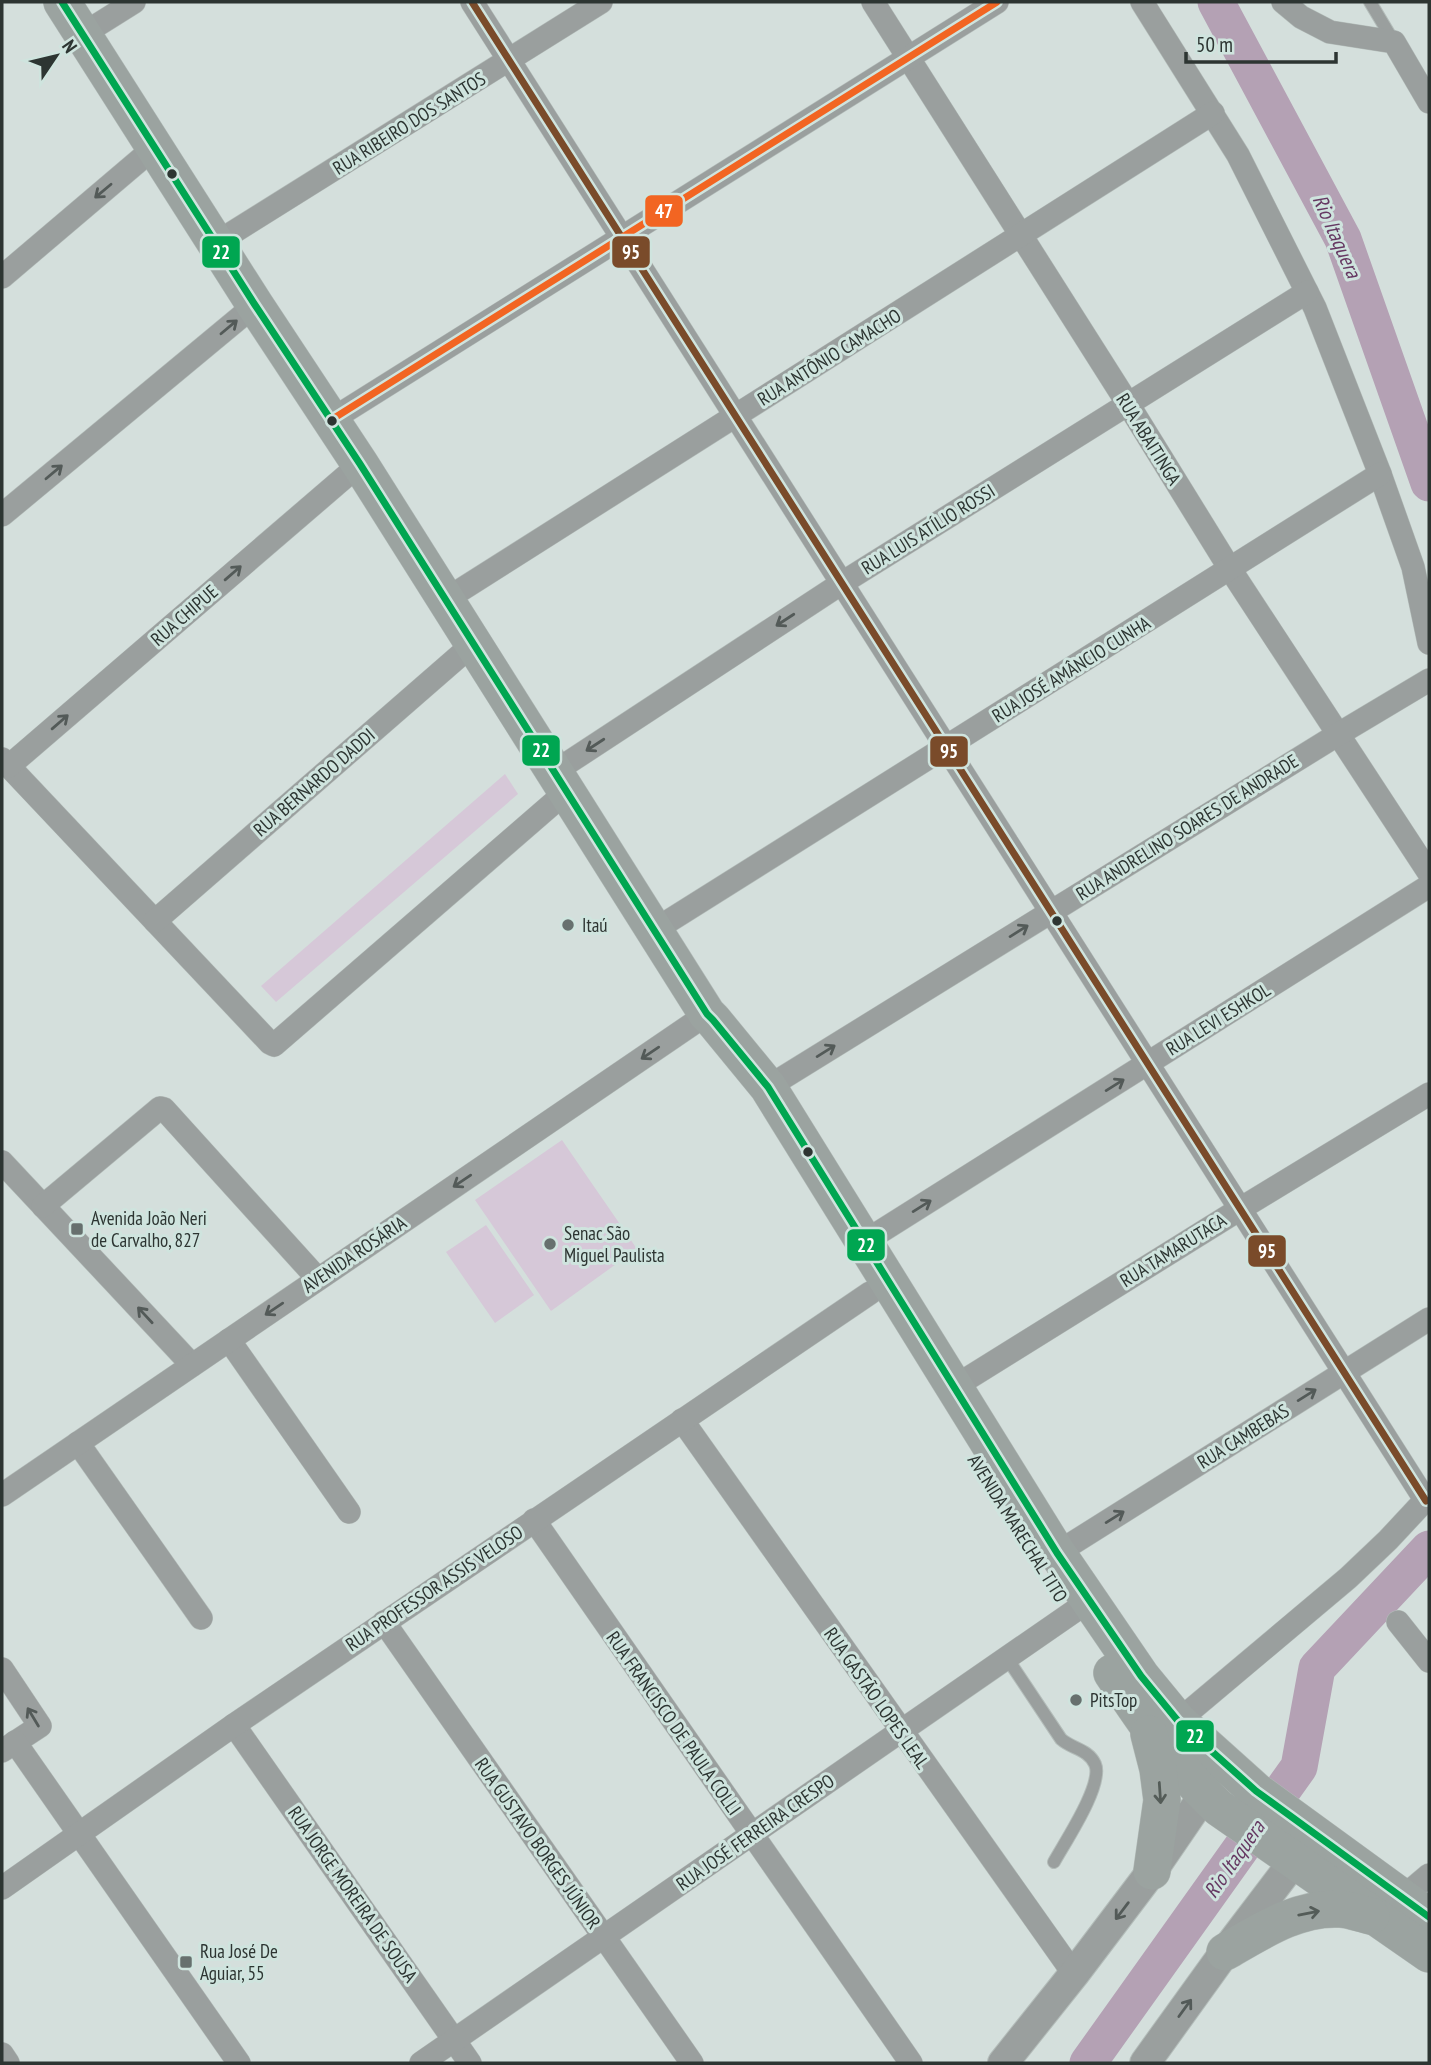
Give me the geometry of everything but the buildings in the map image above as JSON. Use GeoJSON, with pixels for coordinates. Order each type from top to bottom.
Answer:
{"type":"FeatureCollection","features":[{"type":"Feature","properties":{"kind":"main road","name":"AVENIDA MARECHAL TITO"},"geometry":{"type":"LineString","coordinates":[[62,2],[360,464],[707,1014],[708,1022],[748,1100],[870,1293],[1080,1607],[1162,1723],[1230,1790],[1294,1840],[1411,1902],[1429,1954]]}},
{"type":"Feature","properties":{"kind":"main road"},"geometry":{"type":"LineString","coordinates":[[707,1014],[748,1078],[755,1084],[768,1087]]}},
{"type":"Feature","properties":{"kind":"main road","name":"AVENIDA MARECHAL TITO"},"geometry":{"type":"LineString","coordinates":[[768,1087],[1057,1553],[1080,1607]]}},
{"type":"Feature","properties":{"kind":"main road"},"geometry":{"type":"LineString","coordinates":[[870,1293],[900,1309],[916,1332],[922,1335]]}},
{"type":"Feature","properties":{"kind":"main road"},"geometry":{"type":"LineString","coordinates":[[1152,1871],[1162,1800],[1158,1769],[1162,1723]]}},
{"type":"Feature","properties":{"kind":"main road"},"geometry":{"type":"LineString","coordinates":[[1225,1952],[1274,1924],[1303,1913],[1411,1902]]}},
{"type":"Feature","properties":{"kind":"street"},"geometry":{"type":"LineString","coordinates":[[83,34],[134,2]]}},
{"type":"Feature","properties":{"kind":"street"},"geometry":{"type":"LineString","coordinates":[[472,2],[1147,1064],[1428,1498],[1348,1578],[1162,1723]]}},
{"type":"Feature","properties":{"kind":"street","name":"RUA RIBEIRO DOS SANTOS"},"geometry":{"type":"LineString","coordinates":[[216,243],[601,2]]}},
{"type":"Feature","properties":{"kind":"street","name":"RUA ABAITINGA"},"geometry":{"type":"LineString","coordinates":[[873,2],[1230,569],[1429,873]]}},
{"type":"Feature","properties":{"kind":"street"},"geometry":{"type":"LineString","coordinates":[[331,420],[997,2]]}},
{"type":"Feature","properties":{"kind":"street"},"geometry":{"type":"LineString","coordinates":[[1142,2],[1244,166],[1307,292],[1380,474],[1413,567],[1429,643]]}},
{"type":"Feature","properties":{"kind":"street"},"geometry":{"type":"LineString","coordinates":[[1283,2],[1301,17],[1331,32],[1394,42],[1429,102]]}},
{"type":"Feature","properties":{"kind":"street","name":"RUA ANTÔNIO CAMACHO"},"geometry":{"type":"LineString","coordinates":[[445,600],[1213,114]]}},
{"type":"Feature","properties":{"kind":"street"},"geometry":{"type":"LineString","coordinates":[[2,277],[155,147]]}},
{"type":"Feature","properties":{"kind":"street","name":"RUA LUIS ATÍLIO ROSSI"},"geometry":{"type":"LineString","coordinates":[[155,921],[270,1044],[274,1045],[560,782],[842,583],[1307,292]]}},
{"type":"Feature","properties":{"kind":"street"},"geometry":{"type":"LineString","coordinates":[[2,515],[256,305]]}},
{"type":"Feature","properties":{"kind":"street","name":"RUA CHIPUE"},"geometry":{"type":"LineString","coordinates":[[5,762],[360,464]]}},
{"type":"Feature","properties":{"kind":"street","name":"RUA JOSÉ AMÂNCIO CUNHA"},"geometry":{"type":"LineString","coordinates":[[653,931],[1380,474]]}},
{"type":"Feature","properties":{"kind":"street","name":"RUA BERNARDO DADDI"},"geometry":{"type":"LineString","coordinates":[[155,921],[472,644]]}},
{"type":"Feature","properties":{"kind":"street","name":"RUA ANDRELINO SOARES DE ANDRADE"},"geometry":{"type":"LineString","coordinates":[[768,1087],[1429,680]]}},
{"type":"Feature","properties":{"kind":"street"},"geometry":{"type":"LineString","coordinates":[[5,762],[155,921]]}},
{"type":"Feature","properties":{"kind":"street","name":"RUA LEVI ESHKOL"},"geometry":{"type":"LineString","coordinates":[[864,1242],[1429,886]]}},
{"type":"Feature","properties":{"kind":"street","name":"AVENIDA ROSÁRIA"},"geometry":{"type":"LineString","coordinates":[[2,1495],[707,1014]]}},
{"type":"Feature","properties":{"kind":"street","name":"RUA TAMARUTACA"},"geometry":{"type":"LineString","coordinates":[[954,1387],[1429,1094]]}},
{"type":"Feature","properties":{"kind":"street"},"geometry":{"type":"LineString","coordinates":[[43,1206],[160,1108],[164,1109],[318,1279]]}},
{"type":"Feature","properties":{"kind":"street"},"geometry":{"type":"LineString","coordinates":[[2,1162],[192,1365]]}},
{"type":"Feature","properties":{"kind":"street","name":"RUA PROFESSOR ASSIS VELOSO"},"geometry":{"type":"LineString","coordinates":[[2,1888],[384,1622],[870,1293]]}},
{"type":"Feature","properties":{"kind":"street","name":"RUA CAMBEBAS"},"geometry":{"type":"LineString","coordinates":[[1057,1553],[1429,1319]]}},
{"type":"Feature","properties":{"kind":"street"},"geometry":{"type":"LineString","coordinates":[[229,1340],[349,1512]]}},
{"type":"Feature","properties":{"kind":"street","name":"RUA GASTÃO LOPES LEAL"},"geometry":{"type":"LineString","coordinates":[[682,1420],[1074,1974]]}},
{"type":"Feature","properties":{"kind":"street"},"geometry":{"type":"LineString","coordinates":[[78,1443],[201,1618]]}},
{"type":"Feature","properties":{"kind":"street","name":"RUA FRANCISCO DE PAULA COLLI"},"geometry":{"type":"LineString","coordinates":[[534,1520],[911,2063]]}},
{"type":"Feature","properties":{"kind":"street","name":"RUA JOSÉ FERREIRA CRESPO"},"geometry":{"type":"LineString","coordinates":[[421,2063],[1080,1607]]}},
{"type":"Feature","properties":{"kind":"street","name":"RUA GUSTAVO BORGES JÚNIOR"},"geometry":{"type":"LineString","coordinates":[[384,1622],[692,2063]]}},
{"type":"Feature","properties":{"kind":"street"},"geometry":{"type":"LineString","coordinates":[[1398,1622],[1429,1661]]}},
{"type":"Feature","properties":{"kind":"street"},"geometry":{"type":"LineString","coordinates":[[2,1669],[40,1725],[8,1747],[79,1833],[239,2063]]}},
{"type":"Feature","properties":{"kind":"street","name":"RUA JORGE MOREIRA DE SOUSA"},"geometry":{"type":"LineString","coordinates":[[234,1725],[470,2063]]}},
{"type":"Feature","properties":{"kind":"street"},"geometry":{"type":"LineString","coordinates":[[1003,2063],[1152,1871],[1230,1790]]}},
{"type":"Feature","properties":{"kind":"street"},"geometry":{"type":"LineString","coordinates":[[1145,2063],[1225,1952],[1294,1840]]}},
{"type":"Feature","properties":{"kind":"street"},"geometry":{"type":"LineString","coordinates":[[2,2054],[8,2063]]}},
{"type":"Feature","properties":{"kind":"lane"},"geometry":{"type":"LineString","coordinates":[[1370,2],[1394,42]]}},
{"type":"Feature","properties":{"kind":"lane"},"geometry":{"type":"LineString","coordinates":[[1007,1658],[1061,1739],[1085,1751],[1095,1763],[1098,1776],[1090,1797],[1054,1862]]}},
{"type":"Feature","properties":{"kind":"shaded area"},"geometry":{"type":"Polygon","coordinates":[[[505,774],[518,794],[276,1002],[261,986],[505,774]]]}},
{"type":"Feature","properties":{"kind":"shaded area"},"geometry":{"type":"Polygon","coordinates":[[[562,1140],[637,1249],[551,1311],[475,1200],[562,1140]]]}},
{"type":"Feature","properties":{"kind":"shaded area"},"geometry":{"type":"Polygon","coordinates":[[[486,1225],[534,1295],[495,1323],[446,1252],[486,1225]]]}},
{"type":"Feature","properties":{"kind":"waterway","name":"Rio Itaquera"},"geometry":{"type":"LineString","coordinates":[[1216,2],[1343,239],[1429,483]]}},
{"type":"Feature","properties":{"kind":"waterway","name":"Rio Itaquera"},"geometry":{"type":"LineString","coordinates":[[1088,2063],[1299,1767],[1317,1668],[1429,1549]]}},
{"type":"Feature","properties":{"kind":"transit line","name":"22"},"geometry":{"type":"LineString","coordinates":[[62,2],[360,464],[707,1014],[768,1087],[1057,1553],[1141,1676],[1178,1721],[1256,1791],[1429,1917]]}},
{"type":"Feature","properties":{"kind":"transit line","name":"95"},"geometry":{"type":"LineString","coordinates":[[472,2],[1426,1501]]}},
{"type":"Feature","properties":{"kind":"transit line","name":"47"},"geometry":{"type":"LineString","coordinates":[[331,420],[997,2]]}},
{"type":"Feature","properties":{"kind":"place","name":"Itaú"},"geometry":{"type":"Point","coordinates":[568,925]}},
{"type":"Feature","properties":{"kind":"place","name":"Avenida João Neri de Carvalho, 827"},"geometry":{"type":"Point","coordinates":[77,1229]}},
{"type":"Feature","properties":{"kind":"place","name":"Senac São Miguel Paulista"},"geometry":{"type":"Point","coordinates":[550,1244]}},
{"type":"Feature","properties":{"kind":"place","name":"PitsTop"},"geometry":{"type":"Point","coordinates":[1076,1700]}},
{"type":"Feature","properties":{"kind":"place","name":"Rua José De Aguiar, 55"},"geometry":{"type":"Point","coordinates":[186,1962]}}]}
